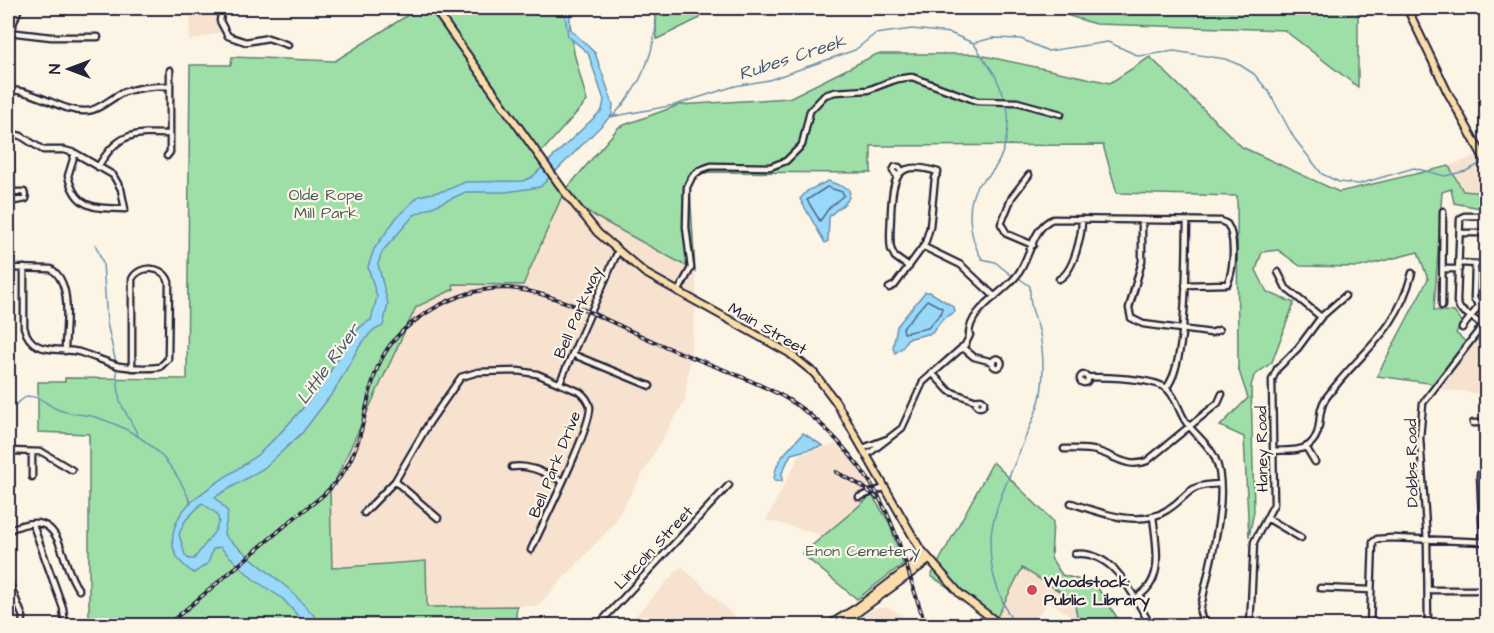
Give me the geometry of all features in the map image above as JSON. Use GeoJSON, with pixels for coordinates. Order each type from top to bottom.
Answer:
{"type":"FeatureCollection","features":[{"type":"Feature","properties":{"kind":"main road","name":"Main Street"},"geometry":{"type":"LineString","coordinates":[[434,8],[564,191],[590,225],[618,252],[645,273],[803,363],[823,382],[927,558],[960,594],[1002,626]]}},
{"type":"Feature","properties":{"kind":"main road"},"geometry":{"type":"LineString","coordinates":[[1407,8],[1486,162]]}},
{"type":"Feature","properties":{"kind":"main road"},"geometry":{"type":"LineString","coordinates":[[827,626],[927,558]]}},
{"type":"Feature","properties":{"kind":"main road"},"geometry":{"type":"LineString","coordinates":[[839,626],[927,558]]}},
{"type":"Feature","properties":{"kind":"street"},"geometry":{"type":"LineString","coordinates":[[8,38],[8,32],[19,8]]}},
{"type":"Feature","properties":{"kind":"street"},"geometry":{"type":"LineString","coordinates":[[222,8],[220,21],[228,36],[246,42],[268,38],[288,45]]}},
{"type":"Feature","properties":{"kind":"street"},"geometry":{"type":"LineString","coordinates":[[8,32],[51,37],[98,37]]}},
{"type":"Feature","properties":{"kind":"street"},"geometry":{"type":"LineString","coordinates":[[167,156],[170,152],[170,70]]}},
{"type":"Feature","properties":{"kind":"street"},"geometry":{"type":"LineString","coordinates":[[678,292],[691,268],[686,227],[687,188],[692,177],[700,170],[711,166],[770,167],[786,161],[802,145],[810,111],[825,95],[835,92],[868,90],[897,79],[912,77],[977,101],[1017,102],[1061,114]]}},
{"type":"Feature","properties":{"kind":"street"},"geometry":{"type":"LineString","coordinates":[[8,90],[21,90],[69,108],[90,111],[125,92],[154,86],[170,86]]}},
{"type":"Feature","properties":{"kind":"street"},"geometry":{"type":"LineString","coordinates":[[11,192],[9,133],[21,136],[43,150],[64,150],[75,153],[113,175],[120,189],[125,209],[94,208],[79,199],[68,176],[75,153]]}},
{"type":"Feature","properties":{"kind":"street"},"geometry":{"type":"LineString","coordinates":[[98,167],[106,152],[124,137],[134,134],[170,134]]}},
{"type":"Feature","properties":{"kind":"street"},"geometry":{"type":"LineString","coordinates":[[889,288],[895,285],[909,267],[924,247],[930,227],[935,178],[938,172],[918,168],[902,171],[899,167],[895,167],[893,171],[897,176],[893,184],[890,240],[895,257],[909,267]]}},
{"type":"Feature","properties":{"kind":"street"},"geometry":{"type":"LineString","coordinates":[[1029,175],[1012,197],[1001,224],[1007,234],[1033,245]]}},
{"type":"Feature","properties":{"kind":"street"},"geometry":{"type":"LineString","coordinates":[[1442,306],[1443,211]]}},
{"type":"Feature","properties":{"kind":"street"},"geometry":{"type":"LineString","coordinates":[[1485,323],[1472,317],[1457,305],[1462,217],[1486,216]]}},
{"type":"Feature","properties":{"kind":"street"},"geometry":{"type":"LineString","coordinates":[[1059,279],[1065,275],[1080,243],[1082,219]]}},
{"type":"Feature","properties":{"kind":"street"},"geometry":{"type":"LineString","coordinates":[[865,452],[887,439],[904,424],[923,382],[962,347],[976,318],[1020,272],[1038,231],[1048,220],[1221,221],[1227,224],[1232,244],[1230,278],[1227,284],[1185,285]]}},
{"type":"Feature","properties":{"kind":"street"},"geometry":{"type":"LineString","coordinates":[[1142,220],[1142,261],[1130,308],[1131,318],[1143,324],[1211,333],[1219,330]]}},
{"type":"Feature","properties":{"kind":"street"},"geometry":{"type":"LineString","coordinates":[[1166,388],[1176,373],[1185,285],[1187,221]]}},
{"type":"Feature","properties":{"kind":"street"},"geometry":{"type":"LineString","coordinates":[[1460,233],[1485,233]]}},
{"type":"Feature","properties":{"kind":"street"},"geometry":{"type":"LineString","coordinates":[[924,247],[961,266],[995,297]]}},
{"type":"Feature","properties":{"kind":"street","name":"Bell Parkway"},"geometry":{"type":"LineString","coordinates":[[560,382],[618,252]]}},
{"type":"Feature","properties":{"kind":"street"},"geometry":{"type":"LineString","coordinates":[[1444,269],[1477,264],[1474,299],[1480,306]]}},
{"type":"Feature","properties":{"kind":"street"},"geometry":{"type":"LineString","coordinates":[[8,268],[54,271],[65,289],[65,351]]}},
{"type":"Feature","properties":{"kind":"street"},"geometry":{"type":"LineString","coordinates":[[24,268],[25,333],[44,350],[65,351],[132,368],[157,368],[168,359],[169,282],[161,270],[140,270],[132,279],[132,368]]}},
{"type":"Feature","properties":{"kind":"street"},"geometry":{"type":"LineString","coordinates":[[1278,272],[1286,288],[1321,317]]}},
{"type":"Feature","properties":{"kind":"street"},"geometry":{"type":"LineString","coordinates":[[1273,451],[1298,450],[1306,447],[1318,434],[1324,401],[1390,327],[1405,298],[1412,273]]}},
{"type":"Feature","properties":{"kind":"street","name":"Haney Road"},"geometry":{"type":"LineString","coordinates":[[1250,626],[1254,542],[1274,504],[1272,380],[1277,369],[1298,348],[1321,317],[1345,296]]}},
{"type":"Feature","properties":{"kind":"street"},"geometry":{"type":"LineString","coordinates":[[1462,328],[1486,297]]}},
{"type":"Feature","properties":{"kind":"street","name":"Dobbs Road"},"geometry":{"type":"LineString","coordinates":[[1428,626],[1427,541],[1420,438],[1423,403],[1485,323]]}},
{"type":"Feature","properties":{"kind":"street"},"geometry":{"type":"LineString","coordinates":[[962,347],[974,357],[993,362]]}},
{"type":"Feature","properties":{"kind":"street"},"geometry":{"type":"LineString","coordinates":[[572,354],[650,386]]}},
{"type":"Feature","properties":{"kind":"street","name":"Bell Park Drive"},"geometry":{"type":"LineString","coordinates":[[364,513],[395,481],[428,424],[461,377],[478,372],[518,371],[537,374],[560,382],[585,396],[590,407],[589,416],[531,550]]}},
{"type":"Feature","properties":{"kind":"street"},"geometry":{"type":"LineString","coordinates":[[932,373],[949,392],[976,401]]}},
{"type":"Feature","properties":{"kind":"street"},"geometry":{"type":"LineString","coordinates":[[1088,377],[1152,382],[1166,388],[1189,427],[1215,456],[1220,484],[1219,519],[1200,612],[1204,626]]}},
{"type":"Feature","properties":{"kind":"street"},"geometry":{"type":"LineString","coordinates":[[1064,448],[1096,450],[1130,465],[1139,464],[1147,461],[1218,403],[1222,394]]}},
{"type":"Feature","properties":{"kind":"street"},"geometry":{"type":"LineString","coordinates":[[1473,423],[1486,423]]}},
{"type":"Feature","properties":{"kind":"street"},"geometry":{"type":"LineString","coordinates":[[1306,447],[1315,462]]}},
{"type":"Feature","properties":{"kind":"street"},"geometry":{"type":"LineString","coordinates":[[8,451],[52,456],[72,470]]}},
{"type":"Feature","properties":{"kind":"street"},"geometry":{"type":"LineString","coordinates":[[32,452],[32,477]]}},
{"type":"Feature","properties":{"kind":"street"},"geometry":{"type":"LineString","coordinates":[[512,467],[521,465],[562,481]]}},
{"type":"Feature","properties":{"kind":"street"},"geometry":{"type":"LineString","coordinates":[[1370,626],[1370,556],[1373,542],[1377,539],[1418,538],[1427,541],[1485,542],[1480,474]]}},
{"type":"Feature","properties":{"kind":"street"},"geometry":{"type":"LineString","coordinates":[[395,481],[438,518]]}},
{"type":"Feature","properties":{"kind":"street"},"geometry":{"type":"LineString","coordinates":[[1071,503],[1126,518],[1153,516],[1168,510],[1194,487],[1220,484]]}},
{"type":"Feature","properties":{"kind":"street","name":"Lincoln Street"},"geometry":{"type":"LineString","coordinates":[[597,626],[729,485]]}},
{"type":"Feature","properties":{"kind":"street"},"geometry":{"type":"LineString","coordinates":[[859,497],[884,488]]}},
{"type":"Feature","properties":{"kind":"street"},"geometry":{"type":"LineString","coordinates":[[1135,598],[1145,593],[1155,579],[1157,547],[1153,516]]}},
{"type":"Feature","properties":{"kind":"street"},"geometry":{"type":"LineString","coordinates":[[1267,518],[1301,538]]}},
{"type":"Feature","properties":{"kind":"street"},"geometry":{"type":"LineString","coordinates":[[33,525],[63,608],[65,626]]}},
{"type":"Feature","properties":{"kind":"street"},"geometry":{"type":"LineString","coordinates":[[8,531],[16,527],[33,525],[51,530],[59,539],[74,584],[79,590]]}},
{"type":"Feature","properties":{"kind":"street"},"geometry":{"type":"LineString","coordinates":[[1075,554],[1083,553],[1108,561],[1135,598],[1151,626]]}},
{"type":"Feature","properties":{"kind":"street"},"geometry":{"type":"LineString","coordinates":[[8,580],[23,617],[22,626]]}},
{"type":"Feature","properties":{"kind":"street"},"geometry":{"type":"LineString","coordinates":[[1320,588],[1371,590]]}},
{"type":"Feature","properties":{"kind":"street"},"geometry":{"type":"LineString","coordinates":[[1428,590],[1486,590]]}},
{"type":"Feature","properties":{"kind":"shaded area"},"geometry":{"type":"Polygon","coordinates":[[[177,8],[222,8],[219,23],[223,32],[189,41],[191,12],[177,8]]]}},
{"type":"Feature","properties":{"kind":"shaded area"},"geometry":{"type":"Polygon","coordinates":[[[1486,152],[1486,193],[1463,191],[1449,166],[1486,152]]]}},
{"type":"Feature","properties":{"kind":"shaded area"},"geometry":{"type":"Polygon","coordinates":[[[563,193],[598,218],[695,271],[697,299],[685,400],[613,525],[538,606],[392,607],[324,569],[325,504],[427,284],[563,193]]]}},
{"type":"Feature","properties":{"kind":"shaded area"},"geometry":{"type":"Polygon","coordinates":[[[1486,317],[1486,394],[1436,389],[1436,384],[1486,317]]]}},
{"type":"Feature","properties":{"kind":"shaded area"},"geometry":{"type":"Polygon","coordinates":[[[836,444],[858,467],[876,494],[825,536],[766,520],[800,454],[836,444]]]}},
{"type":"Feature","properties":{"kind":"shaded area"},"geometry":{"type":"Polygon","coordinates":[[[681,566],[702,585],[743,625],[627,625],[681,566]]]}},
{"type":"Feature","properties":{"kind":"shaded area"},"geometry":{"type":"Polygon","coordinates":[[[1022,568],[1074,600],[1078,621],[1049,601],[1031,625],[1006,625],[996,619],[1022,568]]]}},
{"type":"Feature","properties":{"kind":"shaded area"},"geometry":{"type":"Polygon","coordinates":[[[876,608],[890,608],[917,625],[845,626],[876,608]]]}},
{"type":"Feature","properties":{"kind":"green space","name":"Olde Rope Mill Park"},"geometry":{"type":"Polygon","coordinates":[[[419,8],[568,8],[574,53],[587,101],[538,156],[563,193],[619,127],[679,105],[789,98],[877,54],[975,54],[1110,83],[1150,57],[1242,147],[1339,192],[1449,166],[1463,191],[1486,193],[1486,209],[1454,203],[1451,189],[1442,192],[1434,310],[1454,312],[1462,322],[1456,333],[1467,343],[1436,384],[1377,376],[1428,279],[1418,252],[1360,267],[1300,266],[1278,250],[1262,252],[1256,270],[1267,292],[1294,303],[1272,362],[1254,376],[1251,386],[1254,511],[1249,537],[1244,437],[1220,426],[1248,398],[1238,368],[1237,196],[1117,193],[1103,145],[871,146],[871,173],[709,172],[696,176],[690,189],[695,271],[598,218],[563,194],[523,285],[453,284],[454,289],[416,307],[330,492],[332,568],[426,561],[427,607],[517,606],[515,625],[97,625],[89,622],[89,434],[38,432],[38,382],[65,382],[65,378],[187,379],[190,65],[231,65],[232,57],[335,61],[419,8]]]}},
{"type":"Feature","properties":{"kind":"green space"},"geometry":{"type":"Polygon","coordinates":[[[654,8],[700,8],[700,18],[657,39],[654,8]]]}},
{"type":"Feature","properties":{"kind":"green space"},"geometry":{"type":"Polygon","coordinates":[[[1044,8],[1358,8],[1358,87],[1284,30],[1095,24],[1044,8]]]}},
{"type":"Feature","properties":{"kind":"green space"},"geometry":{"type":"Polygon","coordinates":[[[1486,266],[1486,291],[1478,295],[1476,288],[1483,267],[1486,266]]]}},
{"type":"Feature","properties":{"kind":"green space"},"geometry":{"type":"Polygon","coordinates":[[[993,462],[1053,521],[1051,558],[1062,575],[1095,584],[1122,625],[1084,625],[1078,621],[1074,600],[1022,568],[996,619],[931,576],[993,462]]]}},
{"type":"Feature","properties":{"kind":"green space","name":"Enon Cemetery"},"geometry":{"type":"Polygon","coordinates":[[[872,495],[889,522],[903,564],[857,599],[802,554],[872,495]]]}},
{"type":"Feature","properties":{"kind":"water"},"geometry":{"type":"Polygon","coordinates":[[[564,8],[570,8],[570,29],[595,53],[613,104],[612,115],[540,187],[506,192],[466,192],[414,215],[382,252],[378,264],[388,304],[383,326],[372,331],[359,347],[334,391],[302,433],[264,468],[215,497],[228,512],[224,534],[227,538],[290,590],[317,619],[327,625],[306,625],[283,599],[253,579],[220,547],[213,549],[208,563],[194,573],[181,562],[174,550],[173,535],[178,519],[193,500],[254,458],[279,434],[317,390],[356,331],[371,320],[377,297],[368,267],[374,249],[397,217],[419,196],[447,190],[465,182],[523,181],[532,177],[602,110],[604,100],[588,53],[568,36],[564,8]],[[202,503],[185,521],[179,534],[185,555],[189,559],[194,559],[215,531],[219,521],[217,514],[202,503]]]}},
{"type":"Feature","properties":{"kind":"water"},"geometry":{"type":"Polygon","coordinates":[[[828,181],[849,189],[850,194],[847,202],[829,217],[828,241],[825,243],[800,199],[807,191],[828,181]]]}},
{"type":"Feature","properties":{"kind":"water"},"geometry":{"type":"Polygon","coordinates":[[[925,292],[930,292],[954,307],[955,312],[943,319],[932,333],[907,339],[903,347],[895,353],[893,348],[897,326],[925,292]]]}},
{"type":"Feature","properties":{"kind":"water"},"geometry":{"type":"Polygon","coordinates":[[[803,433],[823,446],[791,454],[782,473],[782,481],[774,480],[780,459],[803,433]]]}},
{"type":"Feature","properties":{"kind":"waterway","name":"Little River"},"geometry":{"type":"LineString","coordinates":[[614,115],[633,91],[646,65],[654,37],[657,8]]}},
{"type":"Feature","properties":{"kind":"waterway","name":"Rubes Creek"},"geometry":{"type":"LineString","coordinates":[[610,117],[675,105],[735,86],[769,80],[855,50],[875,34],[912,29],[950,33],[973,43],[993,38],[1021,39],[1048,51],[1108,42],[1139,56],[1174,51],[1225,59],[1254,74],[1269,92],[1294,138],[1322,174],[1339,182],[1359,184],[1414,168],[1445,176],[1466,171],[1482,163]]}},
{"type":"Feature","properties":{"kind":"waterway"},"geometry":{"type":"LineString","coordinates":[[974,44],[995,75],[1004,96]]}},
{"type":"Feature","properties":{"kind":"waterway"},"geometry":{"type":"LineString","coordinates":[[1007,106],[1007,132],[1000,159],[989,175],[977,186],[973,194],[970,213],[974,243],[982,259],[995,262],[1011,275]]}},
{"type":"Feature","properties":{"kind":"waterway"},"geometry":{"type":"LineString","coordinates":[[95,244],[103,263],[107,323],[116,363]]}},
{"type":"Feature","properties":{"kind":"waterway"},"geometry":{"type":"LineString","coordinates":[[1015,626],[1001,599],[993,575],[990,553],[991,532],[996,512],[1036,412],[1042,387],[1043,364],[1040,334],[1031,306],[1030,286],[1020,279]]}},
{"type":"Feature","properties":{"kind":"waterway"},"geometry":{"type":"LineString","coordinates":[[116,368],[120,402],[138,435]]}},
{"type":"Feature","properties":{"kind":"waterway"},"geometry":{"type":"LineString","coordinates":[[8,410],[27,396],[33,397],[59,410],[95,417],[127,430],[154,448],[165,460],[184,488],[191,504]]}},
{"type":"Feature","properties":{"kind":"railway"},"geometry":{"type":"LineString","coordinates":[[166,626],[321,496],[340,477],[352,457],[375,375],[383,356],[396,337],[436,307],[458,297],[482,290],[506,288],[525,290],[565,302],[755,383],[784,397],[810,415],[849,454],[878,495],[896,536],[926,626]]}},
{"type":"Feature","properties":{"kind":"railway"},"geometry":{"type":"LineString","coordinates":[[836,472],[862,486],[877,498]]}},
{"type":"Feature","properties":{"kind":"place","name":"Woodstock Public Library"},"geometry":{"type":"Point","coordinates":[1032,590]}}]}
